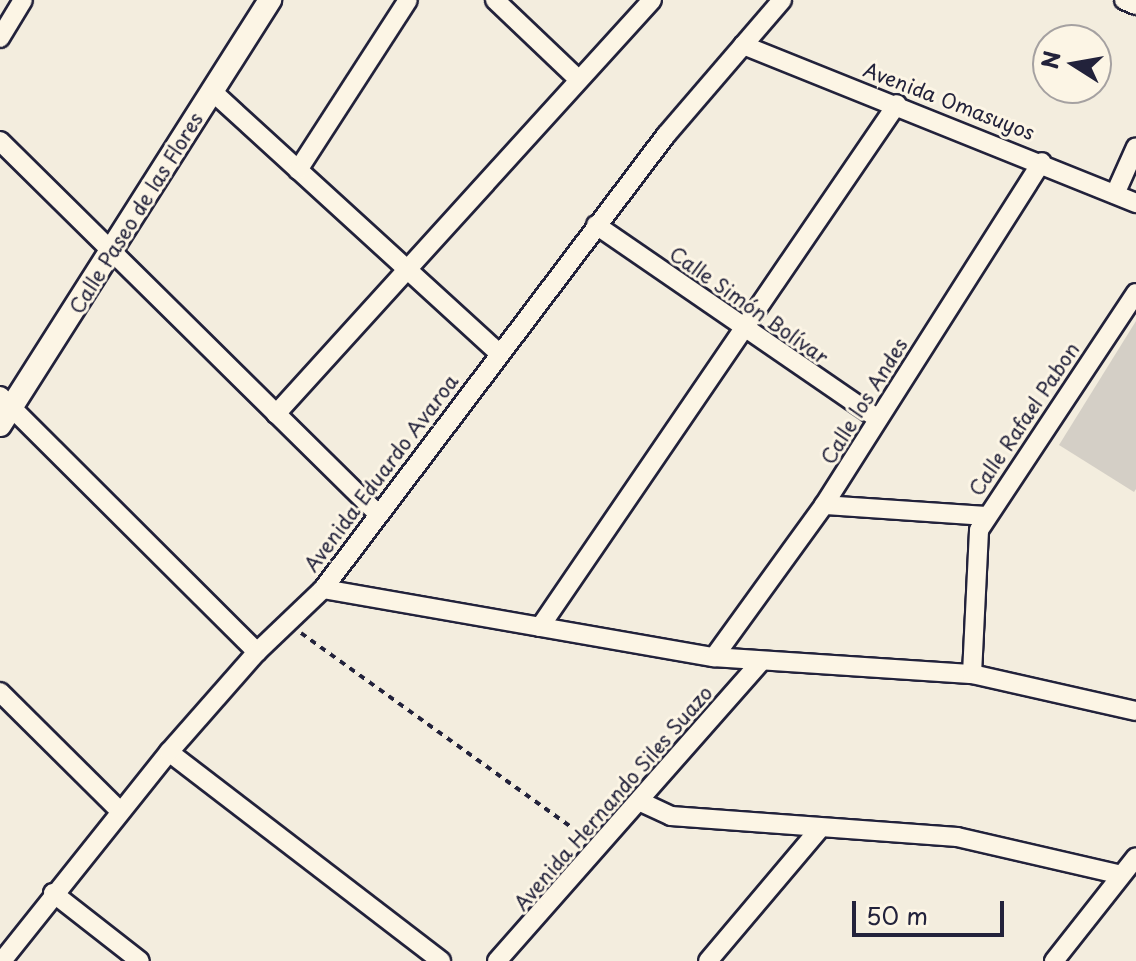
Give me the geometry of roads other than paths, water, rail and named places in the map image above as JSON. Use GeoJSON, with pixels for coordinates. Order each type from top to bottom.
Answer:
{"type":"FeatureCollection","features":[{"type":"Feature","properties":{"kind":"street"},"geometry":{"type":"LineString","coordinates":[[0,38],[23,0]]}},
{"type":"Feature","properties":{"kind":"street","name":"Calle Paseo de las Flores"},"geometry":{"type":"LineString","coordinates":[[4,410],[111,254],[270,0]]}},
{"type":"Feature","properties":{"kind":"street"},"geometry":{"type":"LineString","coordinates":[[298,170],[408,0]]}},
{"type":"Feature","properties":{"kind":"street"},"geometry":{"type":"LineString","coordinates":[[495,0],[578,79]]}},
{"type":"Feature","properties":{"kind":"street"},"geometry":{"type":"LineString","coordinates":[[276,414],[652,0]]}},
{"type":"Feature","properties":{"kind":"street"},"geometry":{"type":"LineString","coordinates":[[1124,0],[1136,5]]}},
{"type":"Feature","properties":{"kind":"street","name":"Avenida Eduardo Avaroa"},"geometry":{"type":"LineString","coordinates":[[2,961],[119,810],[169,752],[257,652],[323,589],[498,352],[596,225],[743,45],[773,3]]}},
{"type":"Feature","properties":{"kind":"street","name":"Avenida Omasuyos"},"geometry":{"type":"LineString","coordinates":[[743,45],[1042,162],[1136,203]]}},
{"type":"Feature","properties":{"kind":"street"},"geometry":{"type":"LineString","coordinates":[[213,92],[498,352]]}},
{"type":"Feature","properties":{"kind":"street"},"geometry":{"type":"LineString","coordinates":[[540,627],[897,104]]}},
{"type":"Feature","properties":{"kind":"street"},"geometry":{"type":"LineString","coordinates":[[0,141],[111,254],[379,515]]}},
{"type":"Feature","properties":{"kind":"street"},"geometry":{"type":"LineString","coordinates":[[1115,194],[1136,147]]}},
{"type":"Feature","properties":{"kind":"street","name":"Calle los Andes"},"geometry":{"type":"LineString","coordinates":[[714,657],[824,505],[1042,162]]}},
{"type":"Feature","properties":{"kind":"street","name":"Calle Simón Bolívar"},"geometry":{"type":"LineString","coordinates":[[596,225],[742,330],[878,419]]}},
{"type":"Feature","properties":{"kind":"street","name":"Calle Rafael Pabon"},"geometry":{"type":"LineString","coordinates":[[972,674],[976,548],[985,516],[1136,293]]}},
{"type":"Feature","properties":{"kind":"street"},"geometry":{"type":"LineString","coordinates":[[4,410],[257,652]]}},
{"type":"Feature","properties":{"kind":"street"},"geometry":{"type":"LineString","coordinates":[[824,505],[985,516]]}},
{"type":"Feature","properties":{"kind":"street"},"geometry":{"type":"LineString","coordinates":[[323,589],[714,657],[760,663],[972,674],[1136,711]]}},
{"type":"Feature","properties":{"kind":"street","name":"Avenida Hernando Siles Suazo"},"geometry":{"type":"LineString","coordinates":[[497,961],[641,802],[760,663]]}},
{"type":"Feature","properties":{"kind":"street"},"geometry":{"type":"LineString","coordinates":[[0,692],[119,810]]}},
{"type":"Feature","properties":{"kind":"street"},"geometry":{"type":"LineString","coordinates":[[169,752],[441,961]]}},
{"type":"Feature","properties":{"kind":"street"},"geometry":{"type":"LineString","coordinates":[[641,802],[671,816],[818,831],[957,837],[1121,875]]}},
{"type":"Feature","properties":{"kind":"street"},"geometry":{"type":"LineString","coordinates":[[708,961],[818,831]]}},
{"type":"Feature","properties":{"kind":"street"},"geometry":{"type":"LineString","coordinates":[[1054,961],[1136,857]]}},
{"type":"Feature","properties":{"kind":"street"},"geometry":{"type":"LineString","coordinates":[[53,893],[140,961]]}}]}
